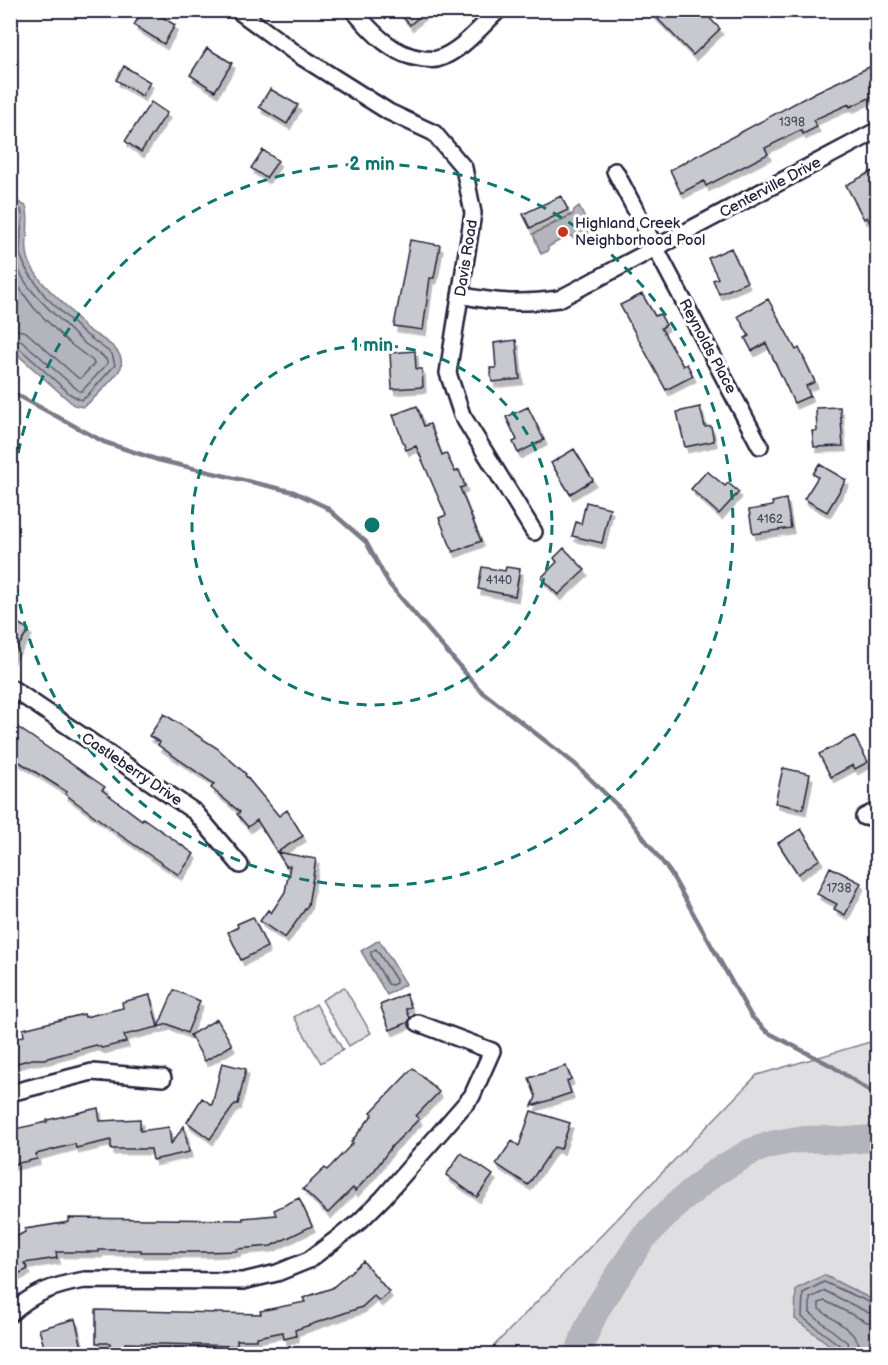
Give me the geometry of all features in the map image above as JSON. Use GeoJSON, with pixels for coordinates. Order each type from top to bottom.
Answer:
{"type":"FeatureCollection","features":[{"type":"Feature","properties":{"kind":"street","name":"Davis Road"},"geometry":{"type":"LineString","coordinates":[[237,10],[297,54],[389,112],[434,133],[464,168],[473,213],[448,373],[462,415],[534,532]]}},
{"type":"Feature","properties":{"kind":"street"},"geometry":{"type":"LineString","coordinates":[[353,10],[373,34],[392,48],[414,58],[436,60],[457,48],[499,10]]}},
{"type":"Feature","properties":{"kind":"street","name":"Centerville Drive"},"geometry":{"type":"LineString","coordinates":[[460,295],[505,303],[559,299],[878,129]]}},
{"type":"Feature","properties":{"kind":"street","name":"Reynolds Place"},"geometry":{"type":"LineString","coordinates":[[615,171],[760,446]]}},
{"type":"Feature","properties":{"kind":"street","name":"Castleberry Drive"},"geometry":{"type":"LineString","coordinates":[[10,687],[195,812],[240,866]]}},
{"type":"Feature","properties":{"kind":"street"},"geometry":{"type":"LineString","coordinates":[[10,1314],[31,1296],[59,1285],[85,1280],[243,1281],[290,1268],[309,1260],[329,1246],[383,1198],[439,1131],[472,1096],[492,1051],[418,1023]]}},
{"type":"Feature","properties":{"kind":"street"},"geometry":{"type":"LineString","coordinates":[[10,1093],[92,1072],[163,1078]]}},
{"type":"Feature","properties":{"kind":"shaded area"},"geometry":{"type":"Polygon","coordinates":[[[344,987],[371,1033],[349,1046],[322,1000],[344,987]]]}},
{"type":"Feature","properties":{"kind":"shaded area"},"geometry":{"type":"Polygon","coordinates":[[[316,1004],[343,1050],[321,1063],[294,1017],[316,1004]]]}},
{"type":"Feature","properties":{"kind":"shaded area"},"geometry":{"type":"Polygon","coordinates":[[[877,1040],[877,1354],[486,1354],[757,1075],[877,1040]]]}},
{"type":"Feature","properties":{"kind":"water"},"geometry":{"type":"Polygon","coordinates":[[[10,198],[26,206],[28,258],[38,276],[83,325],[111,345],[121,358],[121,367],[115,376],[83,407],[74,405],[11,349],[10,198]]]}},
{"type":"Feature","properties":{"kind":"water","name":"Highland Creek Neighborhood Pool"},"geometry":{"type":"Polygon","coordinates":[[[579,206],[590,230],[585,238],[576,240],[569,235],[548,247],[548,251],[541,254],[533,234],[573,214],[579,206]]]}},
{"type":"Feature","properties":{"kind":"water"},"geometry":{"type":"Polygon","coordinates":[[[379,940],[406,984],[387,995],[361,951],[379,940]]]}},
{"type":"Feature","properties":{"kind":"water"},"geometry":{"type":"Polygon","coordinates":[[[824,1275],[877,1302],[877,1354],[842,1354],[795,1319],[796,1289],[824,1275]]]}},
{"type":"Feature","properties":{"kind":"building"},"geometry":{"type":"Polygon","coordinates":[[[143,10],[151,10],[175,25],[164,44],[134,25],[143,10]]]}},
{"type":"Feature","properties":{"kind":"building"},"geometry":{"type":"Polygon","coordinates":[[[397,10],[427,10],[410,25],[397,10]]]}},
{"type":"Feature","properties":{"kind":"building"},"geometry":{"type":"Polygon","coordinates":[[[649,10],[702,10],[720,29],[693,55],[649,10]]]}},
{"type":"Feature","properties":{"kind":"building"},"geometry":{"type":"Polygon","coordinates":[[[207,48],[232,63],[215,91],[190,75],[207,48]]]}},
{"type":"Feature","properties":{"kind":"building"},"geometry":{"type":"Polygon","coordinates":[[[878,63],[878,94],[813,120],[817,127],[803,134],[801,130],[765,148],[768,154],[706,186],[704,181],[681,193],[670,170],[816,92],[878,63]]]}},
{"type":"Feature","properties":{"kind":"building"},"geometry":{"type":"Polygon","coordinates":[[[124,66],[150,82],[142,96],[116,80],[124,66]]]}},
{"type":"Feature","properties":{"kind":"building"},"geometry":{"type":"Polygon","coordinates":[[[270,89],[298,105],[287,124],[259,107],[270,89]]]}},
{"type":"Feature","properties":{"kind":"building"},"geometry":{"type":"Polygon","coordinates":[[[151,102],[167,113],[141,152],[125,141],[151,102]]]}},
{"type":"Feature","properties":{"kind":"building"},"geometry":{"type":"Polygon","coordinates":[[[263,150],[278,161],[266,178],[251,168],[263,150]]]}},
{"type":"Feature","properties":{"kind":"building"},"geometry":{"type":"Polygon","coordinates":[[[873,171],[878,180],[878,237],[867,217],[864,219],[846,185],[873,171]]]}},
{"type":"Feature","properties":{"kind":"building"},"geometry":{"type":"Polygon","coordinates":[[[561,196],[568,210],[530,228],[523,214],[561,196]]]}},
{"type":"Feature","properties":{"kind":"building"},"geometry":{"type":"Polygon","coordinates":[[[410,240],[440,245],[434,278],[430,278],[423,330],[394,326],[410,240]]]}},
{"type":"Feature","properties":{"kind":"building"},"geometry":{"type":"Polygon","coordinates":[[[731,248],[747,282],[719,294],[713,280],[718,278],[708,258],[731,248]]]}},
{"type":"Feature","properties":{"kind":"building"},"geometry":{"type":"Polygon","coordinates":[[[642,294],[655,316],[660,314],[666,325],[661,328],[683,366],[687,364],[693,376],[666,390],[620,305],[642,294]]]}},
{"type":"Feature","properties":{"kind":"building"},"geometry":{"type":"Polygon","coordinates":[[[768,299],[796,350],[799,348],[815,382],[806,386],[810,396],[794,403],[766,343],[752,351],[745,338],[749,336],[738,316],[768,299]]]}},
{"type":"Feature","properties":{"kind":"building"},"geometry":{"type":"Polygon","coordinates":[[[516,340],[520,379],[492,382],[490,368],[496,368],[494,343],[516,340]]]}},
{"type":"Feature","properties":{"kind":"building"},"geometry":{"type":"Polygon","coordinates":[[[415,351],[416,369],[422,369],[423,387],[392,389],[390,353],[415,351]]]}},
{"type":"Feature","properties":{"kind":"building"},"geometry":{"type":"Polygon","coordinates":[[[417,406],[424,426],[430,424],[442,455],[446,453],[455,472],[459,470],[465,486],[460,488],[481,541],[453,552],[439,518],[446,515],[416,446],[406,450],[393,415],[417,406]]]}},
{"type":"Feature","properties":{"kind":"building"},"geometry":{"type":"Polygon","coordinates":[[[528,407],[544,440],[518,453],[513,442],[517,440],[506,417],[528,407]]]}},
{"type":"Feature","properties":{"kind":"building"},"geometry":{"type":"Polygon","coordinates":[[[700,407],[705,427],[711,426],[714,441],[685,447],[677,412],[700,407]]]}},
{"type":"Feature","properties":{"kind":"building"},"geometry":{"type":"Polygon","coordinates":[[[840,407],[843,446],[814,447],[812,431],[817,431],[816,408],[840,407]]]}},
{"type":"Feature","properties":{"kind":"building"},"geometry":{"type":"Polygon","coordinates":[[[574,449],[593,480],[570,494],[551,463],[574,449]]]}},
{"type":"Feature","properties":{"kind":"building"},"geometry":{"type":"Polygon","coordinates":[[[819,464],[846,480],[827,512],[804,499],[818,477],[813,474],[819,464]]]}},
{"type":"Feature","properties":{"kind":"building"},"geometry":{"type":"Polygon","coordinates":[[[707,471],[725,486],[728,483],[739,492],[719,514],[691,489],[707,471]]]}},
{"type":"Feature","properties":{"kind":"building"},"geometry":{"type":"Polygon","coordinates":[[[786,499],[791,528],[753,534],[749,510],[773,506],[772,502],[786,499]]]}},
{"type":"Feature","properties":{"kind":"building"},"geometry":{"type":"Polygon","coordinates":[[[586,502],[610,508],[602,543],[572,536],[576,522],[581,524],[586,502]]]}},
{"type":"Feature","properties":{"kind":"building"},"geometry":{"type":"Polygon","coordinates":[[[564,548],[585,570],[558,595],[541,578],[557,562],[554,558],[564,548]]]}},
{"type":"Feature","properties":{"kind":"building"},"geometry":{"type":"Polygon","coordinates":[[[482,567],[505,571],[506,567],[520,569],[515,596],[478,589],[482,567]]]}},
{"type":"Feature","properties":{"kind":"building"},"geometry":{"type":"Polygon","coordinates":[[[10,618],[29,630],[10,659],[10,618]]]}},
{"type":"Feature","properties":{"kind":"building"},"geometry":{"type":"Polygon","coordinates":[[[164,714],[217,748],[246,774],[279,816],[287,810],[303,836],[277,852],[257,820],[248,827],[237,814],[240,812],[211,788],[214,784],[158,745],[160,742],[149,736],[164,714]]]}},
{"type":"Feature","properties":{"kind":"building"},"geometry":{"type":"Polygon","coordinates":[[[10,722],[105,787],[102,790],[142,820],[143,818],[194,854],[179,875],[120,835],[65,794],[67,792],[10,756],[10,722]]]}},
{"type":"Feature","properties":{"kind":"building"},"geometry":{"type":"Polygon","coordinates":[[[854,736],[868,762],[855,769],[853,765],[831,777],[819,754],[854,736]]]}},
{"type":"Feature","properties":{"kind":"building"},"geometry":{"type":"Polygon","coordinates":[[[783,768],[810,774],[803,809],[775,803],[783,768]]]}},
{"type":"Feature","properties":{"kind":"building"},"geometry":{"type":"Polygon","coordinates":[[[801,829],[820,859],[798,874],[778,843],[801,829]]]}},
{"type":"Feature","properties":{"kind":"building"},"geometry":{"type":"Polygon","coordinates":[[[277,852],[316,859],[308,905],[285,938],[260,921],[268,910],[271,913],[285,892],[290,866],[286,866],[277,852]]]}},
{"type":"Feature","properties":{"kind":"building"},"geometry":{"type":"Polygon","coordinates":[[[830,867],[861,883],[845,915],[834,909],[837,904],[817,894],[830,867]]]}},
{"type":"Feature","properties":{"kind":"building"},"geometry":{"type":"Polygon","coordinates":[[[253,917],[267,947],[241,960],[228,932],[238,927],[237,924],[253,917]]]}},
{"type":"Feature","properties":{"kind":"building"},"geometry":{"type":"Polygon","coordinates":[[[174,990],[200,1001],[187,1033],[168,1024],[158,1027],[174,990]]]}},
{"type":"Feature","properties":{"kind":"building"},"geometry":{"type":"Polygon","coordinates":[[[406,994],[411,1007],[406,1009],[410,1018],[409,1022],[390,1030],[380,1005],[406,994]]]}},
{"type":"Feature","properties":{"kind":"building"},"geometry":{"type":"Polygon","coordinates":[[[150,995],[158,1027],[124,1035],[126,1042],[102,1048],[96,1045],[44,1059],[32,1059],[10,1065],[10,1039],[24,1036],[23,1029],[84,1014],[85,1017],[123,1008],[122,1002],[150,995]]]}},
{"type":"Feature","properties":{"kind":"building"},"geometry":{"type":"Polygon","coordinates":[[[217,1019],[232,1045],[205,1061],[190,1035],[217,1019]]]}},
{"type":"Feature","properties":{"kind":"building"},"geometry":{"type":"Polygon","coordinates":[[[222,1063],[246,1069],[238,1104],[235,1104],[210,1139],[187,1122],[202,1098],[212,1105],[222,1063]]]}},
{"type":"Feature","properties":{"kind":"building"},"geometry":{"type":"Polygon","coordinates":[[[566,1066],[571,1079],[567,1081],[571,1093],[532,1106],[536,1097],[529,1078],[566,1066]]]}},
{"type":"Feature","properties":{"kind":"building"},"geometry":{"type":"Polygon","coordinates":[[[413,1068],[439,1092],[416,1116],[419,1119],[392,1146],[374,1171],[355,1191],[353,1188],[328,1213],[303,1189],[325,1168],[327,1170],[353,1143],[351,1142],[373,1114],[371,1112],[413,1068]]]}},
{"type":"Feature","properties":{"kind":"building"},"geometry":{"type":"Polygon","coordinates":[[[98,1108],[100,1121],[140,1119],[140,1131],[169,1127],[171,1144],[184,1126],[189,1152],[153,1160],[151,1149],[111,1149],[111,1140],[76,1148],[75,1144],[36,1154],[37,1159],[10,1165],[10,1130],[98,1108]]]}},
{"type":"Feature","properties":{"kind":"building"},"geometry":{"type":"Polygon","coordinates":[[[531,1111],[570,1123],[561,1149],[554,1147],[528,1185],[496,1164],[512,1141],[519,1146],[531,1111]]]}},
{"type":"Feature","properties":{"kind":"building"},"geometry":{"type":"Polygon","coordinates":[[[461,1153],[493,1175],[477,1197],[446,1175],[461,1153]]]}},
{"type":"Feature","properties":{"kind":"building"},"geometry":{"type":"Polygon","coordinates":[[[299,1198],[312,1226],[271,1246],[237,1249],[237,1251],[205,1252],[99,1250],[99,1252],[56,1252],[57,1258],[24,1263],[28,1269],[10,1278],[10,1237],[12,1239],[25,1232],[25,1229],[69,1222],[69,1218],[243,1220],[243,1218],[276,1215],[274,1210],[299,1198]]]}},
{"type":"Feature","properties":{"kind":"building"},"geometry":{"type":"Polygon","coordinates":[[[363,1261],[389,1292],[379,1301],[374,1296],[362,1307],[295,1330],[296,1336],[284,1339],[283,1332],[257,1337],[257,1340],[237,1340],[237,1346],[125,1343],[125,1350],[110,1350],[110,1343],[96,1343],[96,1310],[261,1314],[260,1311],[305,1302],[303,1298],[332,1288],[363,1261]]]}},
{"type":"Feature","properties":{"kind":"building"},"geometry":{"type":"Polygon","coordinates":[[[75,1319],[82,1347],[46,1354],[39,1329],[75,1319]]]}},
{"type":"Feature","properties":{"kind":"waterway"},"geometry":{"type":"LineString","coordinates":[[10,391],[104,442],[158,460],[294,492],[326,507],[366,542],[389,584],[480,690],[575,764],[623,811],[670,872],[751,1016],[767,1032],[832,1066],[874,1094],[878,1100]]}},
{"type":"Feature","properties":{"kind":"waterway"},"geometry":{"type":"LineString","coordinates":[[578,1354],[598,1307],[642,1239],[678,1203],[714,1173],[752,1151],[773,1144],[795,1140],[840,1141],[878,1138]]}},
{"type":"Feature","properties":{"kind":"place","name":"Highland Creek Neighborhood Pool"},"geometry":{"type":"Point","coordinates":[563,232]}}]}
